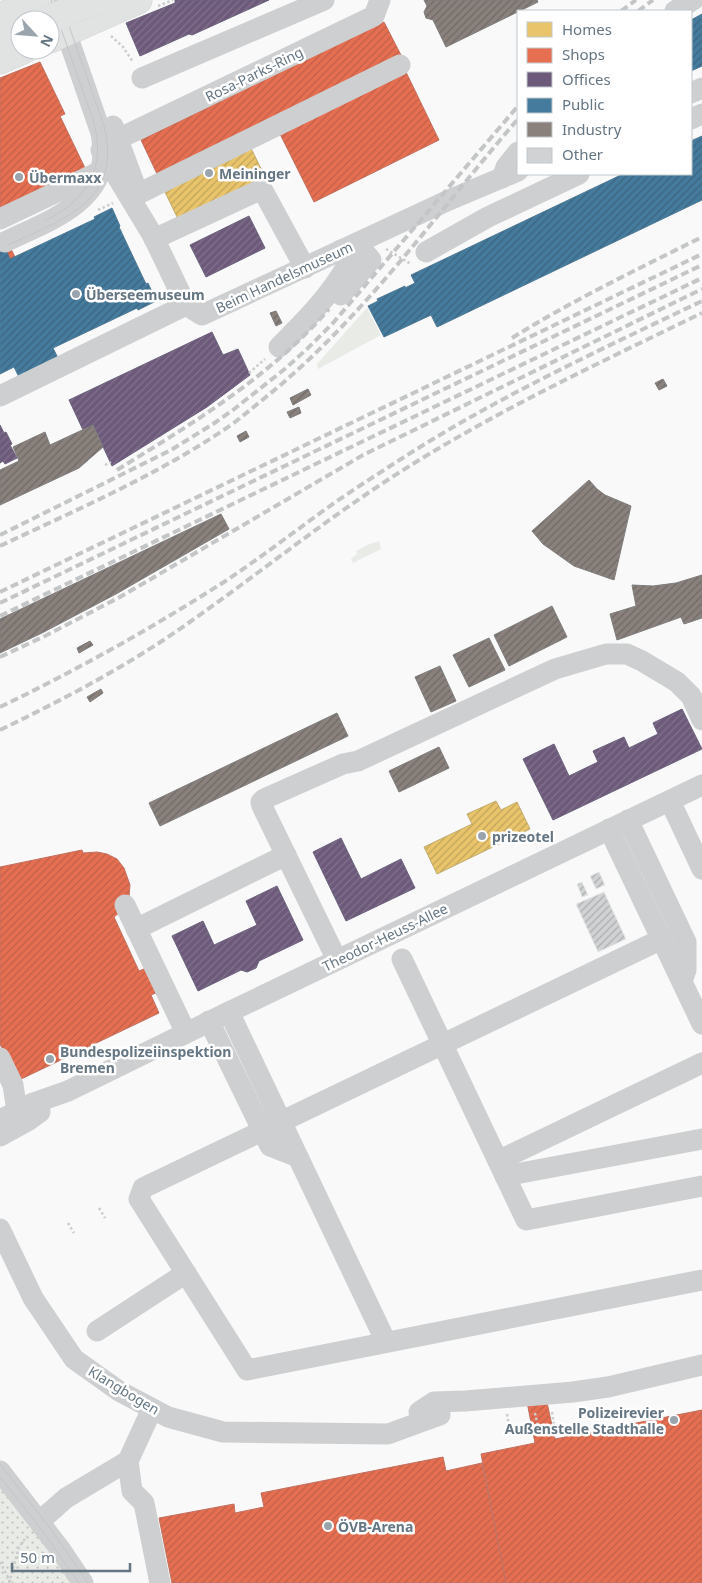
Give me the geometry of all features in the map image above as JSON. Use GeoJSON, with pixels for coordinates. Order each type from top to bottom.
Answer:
{"type":"FeatureCollection","features":[{"type":"Feature","properties":{"kind":"main road"},"geometry":{"type":"LineString","coordinates":[[0,3],[8,0]]}},
{"type":"Feature","properties":{"kind":"main road"},"geometry":{"type":"LineString","coordinates":[[0,17],[40,0]]}},
{"type":"Feature","properties":{"kind":"main road"},"geometry":{"type":"LineString","coordinates":[[60,21],[70,0]]}},
{"type":"Feature","properties":{"kind":"main road"},"geometry":{"type":"LineString","coordinates":[[60,26],[95,0]]}},
{"type":"Feature","properties":{"kind":"main road"},"geometry":{"type":"LineString","coordinates":[[60,28],[138,0]]}},
{"type":"Feature","properties":{"kind":"street"},"geometry":{"type":"LineString","coordinates":[[60,14],[64,0]]}},
{"type":"Feature","properties":{"kind":"street"},"geometry":{"type":"LineString","coordinates":[[146,76],[324,0]]}},
{"type":"Feature","properties":{"kind":"street","name":"Rosa-Parks-Ring"},"geometry":{"type":"LineString","coordinates":[[0,219],[109,153],[374,16],[380,0]]}},
{"type":"Feature","properties":{"kind":"street"},"geometry":{"type":"LineString","coordinates":[[677,10],[694,0]]}},
{"type":"Feature","properties":{"kind":"street"},"geometry":{"type":"LineString","coordinates":[[0,396],[186,305],[154,237],[109,153],[95,75],[60,34]]}},
{"type":"Feature","properties":{"kind":"street"},"geometry":{"type":"LineString","coordinates":[[60,43],[76,98],[91,130],[138,194],[154,237]]}},
{"type":"Feature","properties":{"kind":"street"},"geometry":{"type":"LineString","coordinates":[[138,194],[400,64]]}},
{"type":"Feature","properties":{"kind":"street"},"geometry":{"type":"LineString","coordinates":[[5,242],[65,212],[80,202],[92,188],[109,153]]}},
{"type":"Feature","properties":{"kind":"street"},"geometry":{"type":"LineString","coordinates":[[510,175],[506,166],[517,153]]}},
{"type":"Feature","properties":{"kind":"street","name":"Beim Handelsmuseum"},"geometry":{"type":"LineString","coordinates":[[186,305],[202,315],[305,268],[352,256],[450,200],[510,175]]}},
{"type":"Feature","properties":{"kind":"street"},"geometry":{"type":"LineString","coordinates":[[426,252],[488,217],[536,183],[574,175]]}},
{"type":"Feature","properties":{"kind":"street"},"geometry":{"type":"LineString","coordinates":[[154,237],[262,188],[305,268]]}},
{"type":"Feature","properties":{"kind":"street"},"geometry":{"type":"LineString","coordinates":[[279,346],[312,314],[339,280],[352,256],[371,260],[329,309]]}},
{"type":"Feature","properties":{"kind":"street"},"geometry":{"type":"LineString","coordinates":[[337,960],[262,806],[261,802],[264,799],[343,764],[358,761],[555,669],[606,654],[627,654],[677,682],[691,696],[702,720]]}},
{"type":"Feature","properties":{"kind":"street","name":"Theodor-Heuss-Allee"},"geometry":{"type":"LineString","coordinates":[[6,1119],[68,1091],[209,1021],[702,785]]}},
{"type":"Feature","properties":{"kind":"street"},"geometry":{"type":"LineString","coordinates":[[670,801],[702,869]]}},
{"type":"Feature","properties":{"kind":"street"},"geometry":{"type":"LineString","coordinates":[[628,820],[686,942],[686,970],[682,981]]}},
{"type":"Feature","properties":{"kind":"street"},"geometry":{"type":"LineString","coordinates":[[609,829],[702,1024]]}},
{"type":"Feature","properties":{"kind":"street"},"geometry":{"type":"LineString","coordinates":[[136,928],[286,855]]}},
{"type":"Feature","properties":{"kind":"street"},"geometry":{"type":"LineString","coordinates":[[125,906],[186,1033]]}},
{"type":"Feature","properties":{"kind":"street"},"geometry":{"type":"LineString","coordinates":[[662,939],[143,1188],[139,1199],[247,1370],[702,1280]]}},
{"type":"Feature","properties":{"kind":"street"},"geometry":{"type":"LineString","coordinates":[[402,959],[526,1220],[702,1186]]}},
{"type":"Feature","properties":{"kind":"street"},"geometry":{"type":"LineString","coordinates":[[229,1012],[272,1126]]}},
{"type":"Feature","properties":{"kind":"street"},"geometry":{"type":"LineString","coordinates":[[209,1021],[272,1126],[298,1157],[386,1342]]}},
{"type":"Feature","properties":{"kind":"street"},"geometry":{"type":"LineString","coordinates":[[0,1058],[13,1085],[6,1119]]}},
{"type":"Feature","properties":{"kind":"street"},"geometry":{"type":"LineString","coordinates":[[501,1168],[702,1063]]}},
{"type":"Feature","properties":{"kind":"street"},"geometry":{"type":"LineString","coordinates":[[501,1168],[702,1140]]}},
{"type":"Feature","properties":{"kind":"street","name":"Klangbogen"},"geometry":{"type":"LineString","coordinates":[[0,1228],[33,1298],[74,1359],[119,1391],[168,1417],[224,1432],[388,1434],[440,1415]]}},
{"type":"Feature","properties":{"kind":"street"},"geometry":{"type":"LineString","coordinates":[[97,1331],[186,1273]]}},
{"type":"Feature","properties":{"kind":"street"},"geometry":{"type":"LineString","coordinates":[[388,1434],[434,1402],[573,1392],[608,1387],[702,1365]]}},
{"type":"Feature","properties":{"kind":"street"},"geometry":{"type":"LineString","coordinates":[[152,1409],[128,1461],[132,1491],[144,1503],[160,1583]]}},
{"type":"Feature","properties":{"kind":"street"},"geometry":{"type":"LineString","coordinates":[[40,1521],[66,1498],[128,1461]]}},
{"type":"Feature","properties":{"kind":"street"},"geometry":{"type":"LineString","coordinates":[[0,1471],[40,1521],[83,1583]]}},
{"type":"Feature","properties":{"kind":"path"},"geometry":{"type":"LineString","coordinates":[[165,3],[173,0]]}},
{"type":"Feature","properties":{"kind":"path"},"geometry":{"type":"LineString","coordinates":[[106,32],[123,47],[131,60],[137,65],[146,65],[146,76]]}},
{"type":"Feature","properties":{"kind":"path"},"geometry":{"type":"LineString","coordinates":[[352,256],[385,248],[413,265],[426,252]]}},
{"type":"Feature","properties":{"kind":"path"},"geometry":{"type":"LineString","coordinates":[[106,465],[111,462]]}},
{"type":"Feature","properties":{"kind":"path"},"geometry":{"type":"LineString","coordinates":[[99,1208],[105,1218]]}},
{"type":"Feature","properties":{"kind":"path"},"geometry":{"type":"LineString","coordinates":[[68,1223],[74,1233]]}},
{"type":"Feature","properties":{"kind":"path"},"geometry":{"type":"LineString","coordinates":[[534,1408],[538,1431]]}},
{"type":"Feature","properties":{"kind":"path"},"geometry":{"type":"LineString","coordinates":[[507,1410],[510,1432],[532,1431]]}},
{"type":"Feature","properties":{"kind":"path"},"geometry":{"type":"LineString","coordinates":[[552,1412],[556,1431],[577,1429]]}},
{"type":"Feature","properties":{"kind":"path"},"geometry":{"type":"LineString","coordinates":[[10,1582],[19,1547],[40,1521]]}},
{"type":"Feature","properties":{"kind":"path"},"geometry":{"type":"LineString","coordinates":[[0,1562],[10,1582]]}},
{"type":"Feature","properties":{"kind":"shaded area"},"geometry":{"type":"Polygon","coordinates":[[[367,308],[381,335],[318,369],[317,364],[367,308]]]}},
{"type":"Feature","properties":{"kind":"shaded area"},"geometry":{"type":"Polygon","coordinates":[[[379,541],[381,549],[353,563],[351,559],[357,554],[356,551],[379,541]]]}},
{"type":"Feature","properties":{"kind":"shaded area"},"geometry":{"type":"Polygon","coordinates":[[[0,1485],[73,1583],[0,1583],[0,1485]]]}},
{"type":"Feature","properties":{"kind":"building: Homes"},"geometry":{"type":"Polygon","coordinates":[[[249,144],[266,179],[179,221],[162,186],[249,144]]]}},
{"type":"Feature","properties":{"kind":"building: Homes","name":"prizeotel"},"geometry":{"type":"Polygon","coordinates":[[[496,801],[501,810],[517,802],[530,829],[437,874],[424,847],[472,824],[467,814],[496,801]]]}},
{"type":"Feature","properties":{"kind":"building: Shops"},"geometry":{"type":"Polygon","coordinates":[[[384,22],[402,57],[158,176],[141,140],[384,22]]]}},
{"type":"Feature","properties":{"kind":"building: Shops"},"geometry":{"type":"Polygon","coordinates":[[[40,62],[65,114],[60,116],[85,168],[0,210],[0,78],[40,62]]]}},
{"type":"Feature","properties":{"kind":"building: Shops"},"geometry":{"type":"Polygon","coordinates":[[[405,70],[439,140],[314,202],[279,132],[405,70]]]}},
{"type":"Feature","properties":{"kind":"building: Shops"},"geometry":{"type":"Polygon","coordinates":[[[10,247],[15,257],[9,260],[4,250],[10,247]]]}},
{"type":"Feature","properties":{"kind":"building: Shops"},"geometry":{"type":"Polygon","coordinates":[[[82,850],[83,853],[97,852],[107,854],[117,859],[124,868],[130,885],[129,896],[120,912],[114,917],[139,971],[146,968],[158,992],[151,995],[159,1013],[17,1081],[0,1044],[0,867],[82,850]]]}},
{"type":"Feature","properties":{"kind":"building: Shops"},"geometry":{"type":"Polygon","coordinates":[[[546,1398],[555,1439],[702,1410],[702,1583],[506,1583],[481,1454],[535,1443],[527,1402],[546,1398]]]}},
{"type":"Feature","properties":{"kind":"building: Shops","name":"ÖVB-Arena"},"geometry":{"type":"Polygon","coordinates":[[[443,1457],[446,1471],[482,1463],[506,1583],[172,1583],[159,1518],[234,1504],[235,1513],[264,1507],[261,1493],[443,1457]]]}},
{"type":"Feature","properties":{"kind":"building: Offices"},"geometry":{"type":"Polygon","coordinates":[[[175,0],[269,0],[140,56],[126,23],[175,3],[175,0]]]}},
{"type":"Feature","properties":{"kind":"building: Offices"},"geometry":{"type":"Polygon","coordinates":[[[249,216],[265,248],[206,277],[190,245],[249,216]]]}},
{"type":"Feature","properties":{"kind":"building: Offices"},"geometry":{"type":"Polygon","coordinates":[[[212,332],[223,355],[238,349],[250,375],[207,407],[112,466],[93,425],[83,430],[69,400],[212,332]]]}},
{"type":"Feature","properties":{"kind":"building: Offices"},"geometry":{"type":"Polygon","coordinates":[[[0,425],[4,433],[6,432],[17,458],[5,464],[3,461],[0,463],[0,425]]]}},
{"type":"Feature","properties":{"kind":"building: Offices"},"geometry":{"type":"Polygon","coordinates":[[[682,709],[702,749],[553,820],[523,759],[554,744],[569,776],[598,762],[593,751],[624,737],[629,748],[658,734],[653,723],[682,709]]]}},
{"type":"Feature","properties":{"kind":"building: Offices"},"geometry":{"type":"Polygon","coordinates":[[[341,838],[361,879],[401,859],[415,888],[346,921],[313,852],[341,838]]]}},
{"type":"Feature","properties":{"kind":"building: Offices"},"geometry":{"type":"Polygon","coordinates":[[[277,886],[303,940],[259,961],[256,968],[247,972],[241,970],[198,991],[172,936],[203,921],[214,945],[257,925],[246,901],[277,886]]]}},
{"type":"Feature","properties":{"kind":"building: Public"},"geometry":{"type":"Polygon","coordinates":[[[702,14],[702,66],[692,71],[692,19],[702,14]]]}},
{"type":"Feature","properties":{"kind":"building: Public"},"geometry":{"type":"Polygon","coordinates":[[[702,136],[702,200],[437,327],[431,315],[384,337],[368,306],[378,301],[377,299],[415,283],[411,275],[621,175],[692,175],[692,141],[702,136]]]}},
{"type":"Feature","properties":{"kind":"building: Public","name":"Überseemuseum"},"geometry":{"type":"Polygon","coordinates":[[[112,208],[119,227],[156,301],[138,310],[137,308],[53,348],[58,358],[19,377],[14,367],[0,374],[0,250],[5,248],[10,259],[95,219],[94,217],[112,208]]]}},
{"type":"Feature","properties":{"kind":"building: Industry"},"geometry":{"type":"Polygon","coordinates":[[[424,0],[537,0],[538,2],[522,10],[517,10],[517,12],[446,47],[433,20],[426,18],[424,12],[427,6],[424,0]]]}},
{"type":"Feature","properties":{"kind":"building: Industry"},"geometry":{"type":"Polygon","coordinates":[[[276,311],[282,323],[276,326],[270,313],[276,311]]]}},
{"type":"Feature","properties":{"kind":"building: Industry"},"geometry":{"type":"Polygon","coordinates":[[[663,379],[667,386],[659,390],[655,383],[663,379]]]}},
{"type":"Feature","properties":{"kind":"building: Industry"},"geometry":{"type":"Polygon","coordinates":[[[308,389],[311,395],[293,405],[290,398],[308,389]]]}},
{"type":"Feature","properties":{"kind":"building: Industry"},"geometry":{"type":"Polygon","coordinates":[[[299,407],[301,413],[290,418],[287,412],[299,407]]]}},
{"type":"Feature","properties":{"kind":"building: Industry"},"geometry":{"type":"Polygon","coordinates":[[[93,425],[103,447],[79,468],[0,505],[0,470],[19,461],[13,447],[45,432],[50,445],[93,425]]]}},
{"type":"Feature","properties":{"kind":"building: Industry"},"geometry":{"type":"Polygon","coordinates":[[[246,431],[249,437],[240,442],[237,436],[246,431]]]}},
{"type":"Feature","properties":{"kind":"building: Industry"},"geometry":{"type":"Polygon","coordinates":[[[589,480],[605,495],[631,506],[614,580],[574,566],[543,544],[532,531],[589,480]]]}},
{"type":"Feature","properties":{"kind":"building: Industry"},"geometry":{"type":"Polygon","coordinates":[[[221,514],[229,529],[116,594],[0,653],[0,619],[221,514]]]}},
{"type":"Feature","properties":{"kind":"building: Industry"},"geometry":{"type":"Polygon","coordinates":[[[702,575],[702,618],[684,624],[681,617],[617,640],[610,614],[636,606],[632,585],[653,586],[676,583],[702,575]]]}},
{"type":"Feature","properties":{"kind":"building: Industry"},"geometry":{"type":"Polygon","coordinates":[[[552,606],[567,637],[509,666],[494,635],[552,606]]]}},
{"type":"Feature","properties":{"kind":"building: Industry"},"geometry":{"type":"Polygon","coordinates":[[[489,638],[505,670],[469,687],[453,655],[489,638]]]}},
{"type":"Feature","properties":{"kind":"building: Industry"},"geometry":{"type":"Polygon","coordinates":[[[90,641],[93,645],[79,653],[77,648],[90,641]]]}},
{"type":"Feature","properties":{"kind":"building: Industry"},"geometry":{"type":"Polygon","coordinates":[[[440,666],[456,701],[431,712],[415,677],[440,666]]]}},
{"type":"Feature","properties":{"kind":"building: Industry"},"geometry":{"type":"Polygon","coordinates":[[[101,689],[103,693],[90,702],[87,697],[101,689]]]}},
{"type":"Feature","properties":{"kind":"building: Industry"},"geometry":{"type":"Polygon","coordinates":[[[337,713],[348,736],[160,826],[149,803],[337,713]]]}},
{"type":"Feature","properties":{"kind":"building: Industry"},"geometry":{"type":"Polygon","coordinates":[[[439,747],[449,768],[399,792],[389,771],[439,747]]]}},
{"type":"Feature","properties":{"kind":"building: Other"},"geometry":{"type":"Polygon","coordinates":[[[599,872],[605,885],[596,889],[590,876],[599,872]]]}},
{"type":"Feature","properties":{"kind":"building: Other"},"geometry":{"type":"Polygon","coordinates":[[[582,882],[588,895],[582,897],[577,884],[582,882]]]}},
{"type":"Feature","properties":{"kind":"building: Other"},"geometry":{"type":"Polygon","coordinates":[[[604,892],[626,939],[598,952],[576,904],[604,892]]]}},
{"type":"Feature","properties":{"kind":"tram line"},"geometry":{"type":"LineString","coordinates":[[46,220],[61,212],[83,192],[95,167],[97,152],[97,137],[93,120],[51,0]]}},
{"type":"Feature","properties":{"kind":"tram line"},"geometry":{"type":"LineString","coordinates":[[8,245],[68,216],[84,204],[96,190],[105,173],[108,152],[104,126],[60,0]]}},
{"type":"Feature","properties":{"kind":"tram line"},"geometry":{"type":"LineString","coordinates":[[0,1464],[50,1528],[88,1583]]}},
{"type":"Feature","properties":{"kind":"tram line"},"geometry":{"type":"LineString","coordinates":[[0,1477],[44,1533],[79,1583]]}},
{"type":"Feature","properties":{"kind":"railway"},"geometry":{"type":"LineString","coordinates":[[622,10],[636,0]]}},
{"type":"Feature","properties":{"kind":"railway"},"geometry":{"type":"LineString","coordinates":[[639,10],[653,0]]}},
{"type":"Feature","properties":{"kind":"railway"},"geometry":{"type":"LineString","coordinates":[[0,535],[171,450],[233,410],[286,368],[333,323],[517,107]]}},
{"type":"Feature","properties":{"kind":"railway"},"geometry":{"type":"LineString","coordinates":[[0,546],[118,490],[176,459],[231,425],[261,401],[332,337],[364,302],[517,120]]}},
{"type":"Feature","properties":{"kind":"railway"},"geometry":{"type":"LineString","coordinates":[[512,338],[582,298],[702,237]]}},
{"type":"Feature","properties":{"kind":"railway"},"geometry":{"type":"LineString","coordinates":[[0,592],[702,254]]}},
{"type":"Feature","properties":{"kind":"railway"},"geometry":{"type":"LineString","coordinates":[[0,603],[702,265]]}},
{"type":"Feature","properties":{"kind":"railway"},"geometry":{"type":"LineString","coordinates":[[0,616],[702,278]]}},
{"type":"Feature","properties":{"kind":"railway"},"geometry":{"type":"LineString","coordinates":[[0,657],[120,597],[363,455],[702,289]]}},
{"type":"Feature","properties":{"kind":"railway"},"geometry":{"type":"LineString","coordinates":[[0,707],[86,663],[197,599],[224,582],[346,495],[447,431],[555,372],[702,301]]}},
{"type":"Feature","properties":{"kind":"railway"},"geometry":{"type":"LineString","coordinates":[[117,470],[174,435],[256,377],[306,334],[329,309]]}},
{"type":"Feature","properties":{"kind":"railway"},"geometry":{"type":"LineString","coordinates":[[0,730],[82,688],[162,641],[370,492],[473,428],[548,388],[702,313]]}},
{"type":"Feature","properties":{"kind":"place","name":"Meininger"},"geometry":{"type":"Point","coordinates":[209,173]}},
{"type":"Feature","properties":{"kind":"place","name":"Übermaxx"},"geometry":{"type":"Point","coordinates":[19,177]}},
{"type":"Feature","properties":{"kind":"place","name":"Überseemuseum"},"geometry":{"type":"Point","coordinates":[76,294]}},
{"type":"Feature","properties":{"kind":"place","name":"prizeotel"},"geometry":{"type":"Point","coordinates":[482,836]}},
{"type":"Feature","properties":{"kind":"place","name":"Bundespolizeiinspektion Bremen"},"geometry":{"type":"Point","coordinates":[50,1059]}},
{"type":"Feature","properties":{"kind":"place","name":"Polizeirevier Außenstelle Stadthalle"},"geometry":{"type":"Point","coordinates":[674,1420]}},
{"type":"Feature","properties":{"kind":"place","name":"ÖVB-Arena"},"geometry":{"type":"Point","coordinates":[328,1526]}}]}
